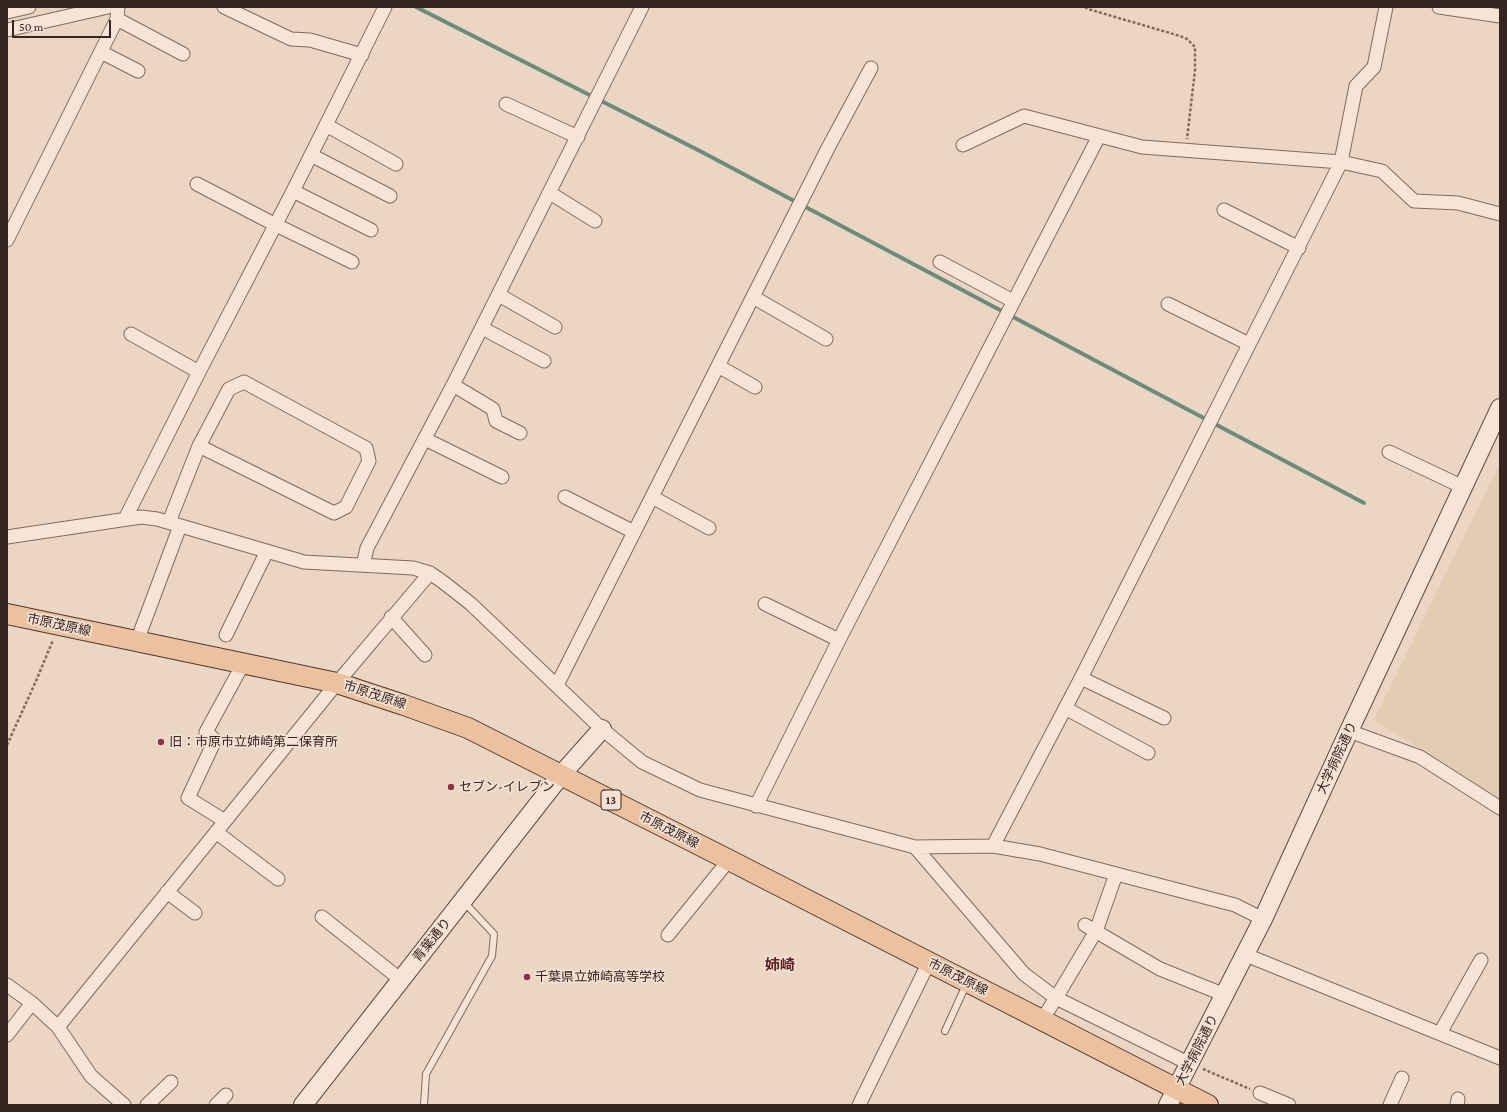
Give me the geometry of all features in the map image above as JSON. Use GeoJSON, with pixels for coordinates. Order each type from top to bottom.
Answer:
{"type":"FeatureCollection","features":[{"type":"Feature","properties":{"kind":"main road","name":"市原茂原線"},"geometry":{"type":"LineString","coordinates":[[7,614],[337,683],[468,728],[1042,1020],[1172,1097],[1208,1105]]}},
{"type":"Feature","properties":{"kind":"street"},"geometry":{"type":"LineString","coordinates":[[29,7],[13,10],[12,28],[108,7]]}},
{"type":"Feature","properties":{"kind":"street"},"geometry":{"type":"LineString","coordinates":[[224,7],[291,38],[310,40],[362,55]]}},
{"type":"Feature","properties":{"kind":"street"},"geometry":{"type":"LineString","coordinates":[[125,519],[274,224],[362,55],[385,7]]}},
{"type":"Feature","properties":{"kind":"street"},"geometry":{"type":"LineString","coordinates":[[363,565],[367,548],[453,386],[642,7]]}},
{"type":"Feature","properties":{"kind":"street"},"geometry":{"type":"LineString","coordinates":[[994,846],[1081,678],[1341,162],[1356,86],[1374,67],[1386,7]]}},
{"type":"Feature","properties":{"kind":"street"},"geometry":{"type":"LineString","coordinates":[[1439,7],[1500,16]]}},
{"type":"Feature","properties":{"kind":"street"},"geometry":{"type":"LineString","coordinates":[[7,240],[101,52],[117,13],[183,54]]}},
{"type":"Feature","properties":{"kind":"street"},"geometry":{"type":"LineString","coordinates":[[101,52],[138,71]]}},
{"type":"Feature","properties":{"kind":"street"},"geometry":{"type":"LineString","coordinates":[[557,685],[828,148],[871,68]]}},
{"type":"Feature","properties":{"kind":"street"},"geometry":{"type":"LineString","coordinates":[[506,104],[578,137]]}},
{"type":"Feature","properties":{"kind":"street"},"geometry":{"type":"LineString","coordinates":[[963,145],[1024,116],[1142,148],[1341,162],[1382,171],[1414,201],[1458,203],[1500,214]]}},
{"type":"Feature","properties":{"kind":"street"},"geometry":{"type":"LineString","coordinates":[[326,125],[396,164]]}},
{"type":"Feature","properties":{"kind":"street"},"geometry":{"type":"LineString","coordinates":[[756,806],[839,640],[1099,136]]}},
{"type":"Feature","properties":{"kind":"street"},"geometry":{"type":"LineString","coordinates":[[311,155],[390,196]]}},
{"type":"Feature","properties":{"kind":"street"},"geometry":{"type":"LineString","coordinates":[[197,184],[352,262]]}},
{"type":"Feature","properties":{"kind":"street"},"geometry":{"type":"LineString","coordinates":[[293,190],[371,230]]}},
{"type":"Feature","properties":{"kind":"street"},"geometry":{"type":"LineString","coordinates":[[550,193],[595,221]]}},
{"type":"Feature","properties":{"kind":"street"},"geometry":{"type":"LineString","coordinates":[[1224,210],[1299,248]]}},
{"type":"Feature","properties":{"kind":"street"},"geometry":{"type":"LineString","coordinates":[[940,262],[1013,301]]}},
{"type":"Feature","properties":{"kind":"street"},"geometry":{"type":"LineString","coordinates":[[499,295],[555,327]]}},
{"type":"Feature","properties":{"kind":"street"},"geometry":{"type":"LineString","coordinates":[[753,297],[826,339]]}},
{"type":"Feature","properties":{"kind":"street"},"geometry":{"type":"LineString","coordinates":[[1168,304],[1249,344]]}},
{"type":"Feature","properties":{"kind":"street"},"geometry":{"type":"LineString","coordinates":[[482,328],[544,361]]}},
{"type":"Feature","properties":{"kind":"street"},"geometry":{"type":"LineString","coordinates":[[131,334],[199,372]]}},
{"type":"Feature","properties":{"kind":"street"},"geometry":{"type":"LineString","coordinates":[[718,366],[755,387]]}},
{"type":"Feature","properties":{"kind":"street"},"geometry":{"type":"LineString","coordinates":[[137,641],[199,446],[229,389],[244,382],[366,448],[369,461],[346,507],[334,513],[199,446]]}},
{"type":"Feature","properties":{"kind":"street"},"geometry":{"type":"LineString","coordinates":[[453,386],[493,409],[496,421],[520,433]]}},
{"type":"Feature","properties":{"kind":"street","name":"大学病院通り"},"geometry":{"type":"LineString","coordinates":[[1172,1097],[1264,919],[1349,731],[1500,408]]}},
{"type":"Feature","properties":{"kind":"street"},"geometry":{"type":"LineString","coordinates":[[425,439],[502,477]]}},
{"type":"Feature","properties":{"kind":"street"},"geometry":{"type":"LineString","coordinates":[[1388,452],[1463,487]]}},
{"type":"Feature","properties":{"kind":"street"},"geometry":{"type":"LineString","coordinates":[[652,496],[709,528]]}},
{"type":"Feature","properties":{"kind":"street"},"geometry":{"type":"LineString","coordinates":[[566,497],[634,532]]}},
{"type":"Feature","properties":{"kind":"street"},"geometry":{"type":"LineString","coordinates":[[7,536],[141,517],[157,519],[304,562],[413,568],[430,573],[471,604],[602,729],[642,762],[700,790],[915,847],[994,846],[1040,854],[1235,905],[1264,919]]}},
{"type":"Feature","properties":{"kind":"street"},"geometry":{"type":"LineString","coordinates":[[226,635],[267,552]]}},
{"type":"Feature","properties":{"kind":"street"},"geometry":{"type":"LineString","coordinates":[[58,1027],[391,617],[430,573]]}},
{"type":"Feature","properties":{"kind":"street"},"geometry":{"type":"LineString","coordinates":[[765,604],[839,640]]}},
{"type":"Feature","properties":{"kind":"street"},"geometry":{"type":"LineString","coordinates":[[391,617],[425,655]]}},
{"type":"Feature","properties":{"kind":"street"},"geometry":{"type":"LineString","coordinates":[[225,821],[188,798],[214,740],[206,732],[243,664]]}},
{"type":"Feature","properties":{"kind":"street"},"geometry":{"type":"LineString","coordinates":[[1081,678],[1164,718]]}},
{"type":"Feature","properties":{"kind":"street"},"geometry":{"type":"LineString","coordinates":[[1065,708],[1148,753]]}},
{"type":"Feature","properties":{"kind":"street","name":"青葉通り"},"geometry":{"type":"LineString","coordinates":[[303,1105],[562,775],[602,729]]}},
{"type":"Feature","properties":{"kind":"street"},"geometry":{"type":"LineString","coordinates":[[1349,731],[1420,757],[1500,808]]}},
{"type":"Feature","properties":{"kind":"street"},"geometry":{"type":"LineString","coordinates":[[216,832],[278,879]]}},
{"type":"Feature","properties":{"kind":"street"},"geometry":{"type":"LineString","coordinates":[[915,847],[1024,974],[1056,998],[1190,1064]]}},
{"type":"Feature","properties":{"kind":"street"},"geometry":{"type":"LineString","coordinates":[[668,935],[729,860]]}},
{"type":"Feature","properties":{"kind":"street"},"geometry":{"type":"LineString","coordinates":[[1042,1020],[1056,998],[1116,874]]}},
{"type":"Feature","properties":{"kind":"street"},"geometry":{"type":"LineString","coordinates":[[167,892],[195,913]]}},
{"type":"Feature","properties":{"kind":"street"},"geometry":{"type":"LineString","coordinates":[[322,917],[400,980]]}},
{"type":"Feature","properties":{"kind":"street"},"geometry":{"type":"LineString","coordinates":[[1091,928],[1160,969],[1225,995]]}},
{"type":"Feature","properties":{"kind":"street"},"geometry":{"type":"LineString","coordinates":[[1246,955],[1500,1058]]}},
{"type":"Feature","properties":{"kind":"street"},"geometry":{"type":"LineString","coordinates":[[1440,1033],[1481,960]]}},
{"type":"Feature","properties":{"kind":"street"},"geometry":{"type":"LineString","coordinates":[[859,1105],[929,962]]}},
{"type":"Feature","properties":{"kind":"street"},"geometry":{"type":"LineString","coordinates":[[7,985],[32,1003],[58,1027],[91,1076],[124,1105]]}},
{"type":"Feature","properties":{"kind":"street"},"geometry":{"type":"LineString","coordinates":[[7,1035],[32,1003]]}},
{"type":"Feature","properties":{"kind":"street"},"geometry":{"type":"LineString","coordinates":[[1390,1105],[1402,1078]]}},
{"type":"Feature","properties":{"kind":"street"},"geometry":{"type":"LineString","coordinates":[[147,1105],[171,1082]]}},
{"type":"Feature","properties":{"kind":"street"},"geometry":{"type":"LineString","coordinates":[[1260,1093],[1289,1105]]}},
{"type":"Feature","properties":{"kind":"street"},"geometry":{"type":"LineString","coordinates":[[216,1105],[226,1095]]}},
{"type":"Feature","properties":{"kind":"lane"},"geometry":{"type":"LineString","coordinates":[[424,1105],[426,1074],[492,956],[494,934],[463,901]]}},
{"type":"Feature","properties":{"kind":"lane"},"geometry":{"type":"LineString","coordinates":[[945,1032],[968,982]]}},
{"type":"Feature","properties":{"kind":"path"},"geometry":{"type":"LineString","coordinates":[[1085,7],[1180,36],[1187,39],[1195,47],[1195,70],[1186,151]]}},
{"type":"Feature","properties":{"kind":"path"},"geometry":{"type":"LineString","coordinates":[[7,745],[59,625]]}},
{"type":"Feature","properties":{"kind":"path"},"geometry":{"type":"LineString","coordinates":[[1190,1064],[1260,1093]]}},
{"type":"Feature","properties":{"kind":"shaded area"},"geometry":{"type":"Polygon","coordinates":[[[1500,463],[1500,799],[1374,720],[1500,463]]]}},
{"type":"Feature","properties":{"kind":"waterway"},"geometry":{"type":"LineString","coordinates":[[416,7],[700,151],[1364,503]]}},
{"type":"Feature","properties":{"kind":"place","name":"旧：市原市立姉崎第二保育所"},"geometry":{"type":"Point","coordinates":[161,742]}},
{"type":"Feature","properties":{"kind":"place","name":"セブン-イレブン"},"geometry":{"type":"Point","coordinates":[451,787]}},
{"type":"Feature","properties":{"kind":"place","name":"千葉県立姉崎高等学校"},"geometry":{"type":"Point","coordinates":[527,977]}},
{"type":"Feature","properties":{"kind":"district","name":"姉崎"},"geometry":{"type":"Point","coordinates":[780,965]}}]}
